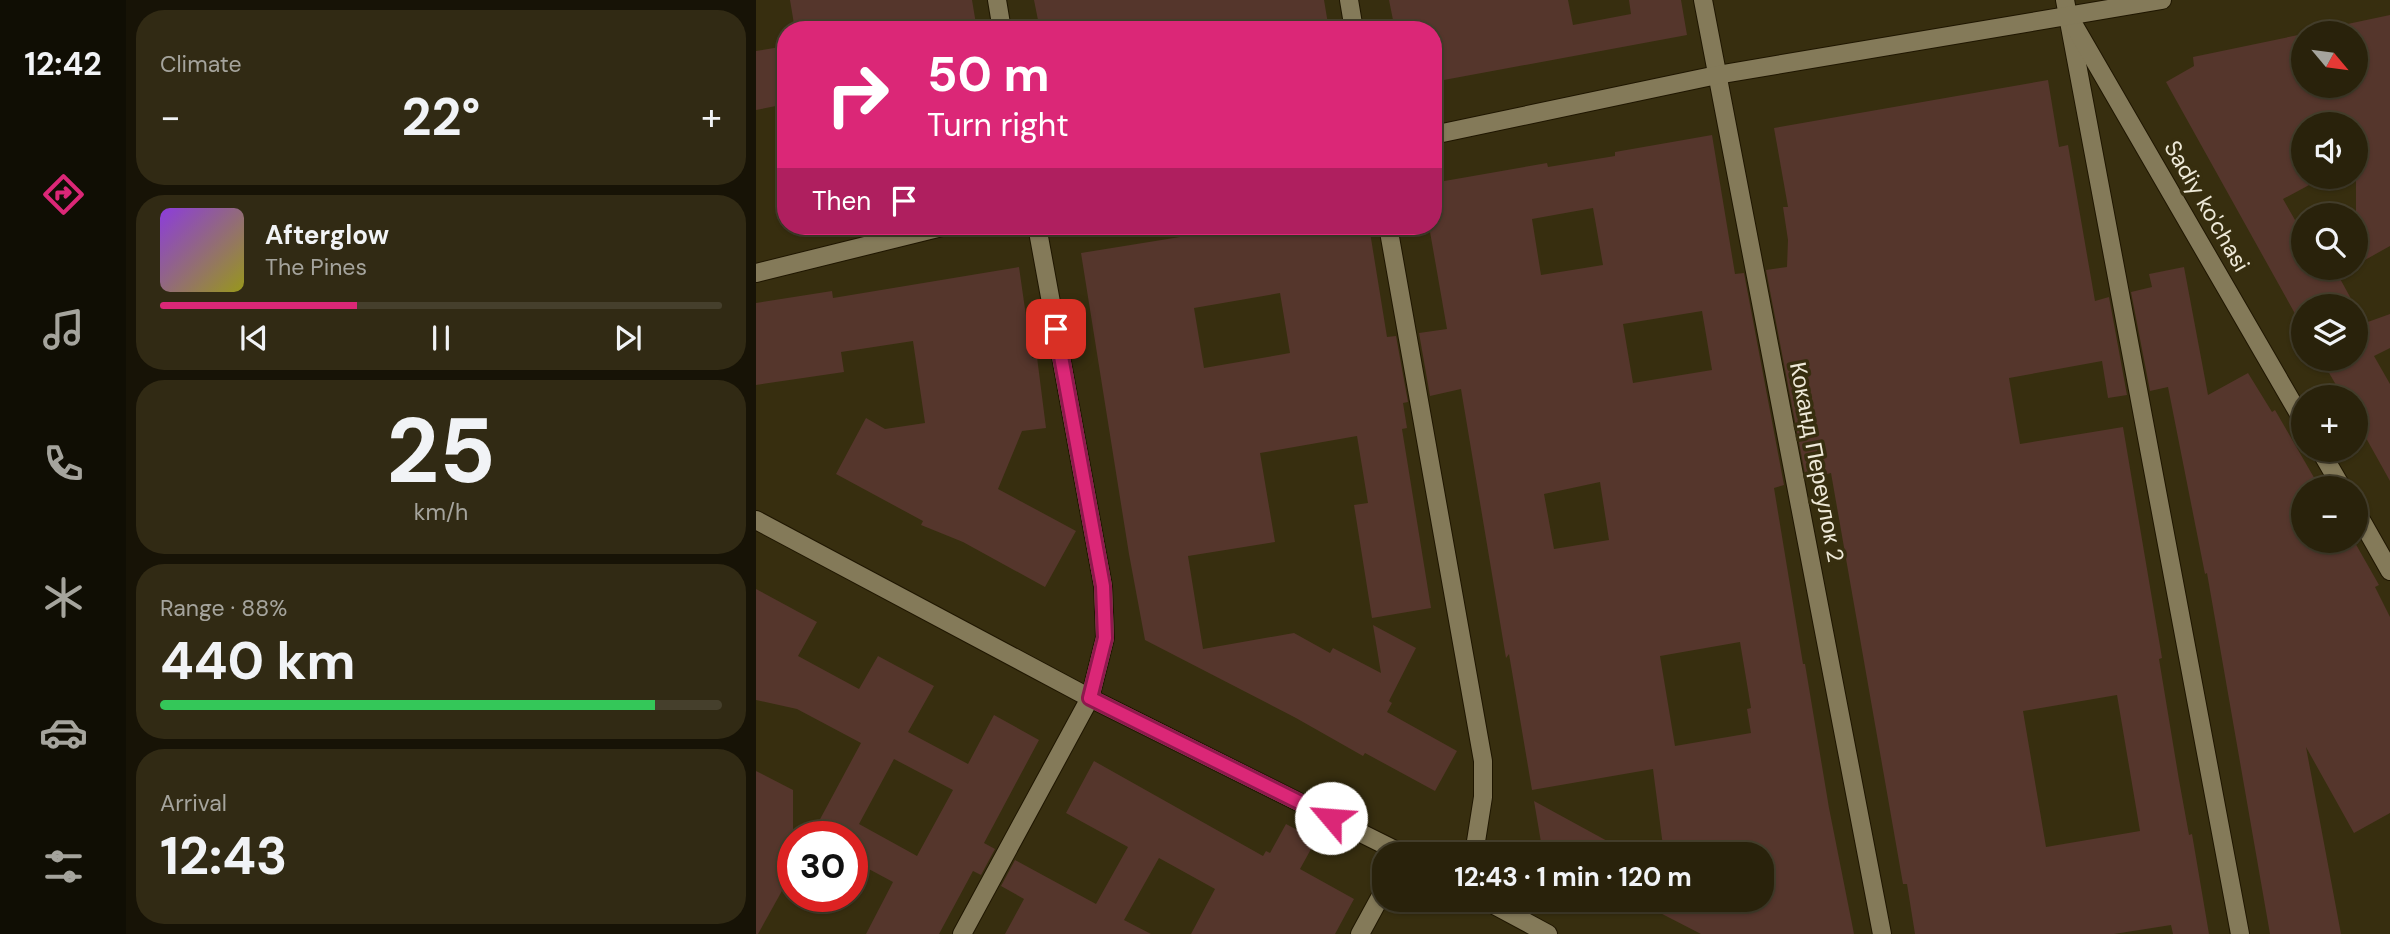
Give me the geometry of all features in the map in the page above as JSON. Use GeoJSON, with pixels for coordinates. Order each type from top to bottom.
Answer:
{"type":"FeatureCollection","features":[{"type":"Feature","properties":{"kind":"street"},"geometry":{"type":"LineString","coordinates":[[997,0],[1000,21]]}},
{"type":"Feature","properties":{"kind":"street"},"geometry":{"type":"LineString","coordinates":[[1349,0],[1352,21]]}},
{"type":"Feature","properties":{"kind":"street","name":"Коканд Πереулок 2"},"geometry":{"type":"LineString","coordinates":[[1703,0],[1882,934]]}},
{"type":"Feature","properties":{"kind":"street"},"geometry":{"type":"LineString","coordinates":[[1442,133],[1717,75],[2067,8],[2162,0]]}},
{"type":"Feature","properties":{"kind":"street"},"geometry":{"type":"LineString","coordinates":[[2067,8],[2240,934]]}},
{"type":"Feature","properties":{"kind":"street","name":"Sadiy ko'chasi"},"geometry":{"type":"LineString","coordinates":[[2067,8],[2291,400]]}},
{"type":"Feature","properties":{"kind":"street"},"geometry":{"type":"LineString","coordinates":[[756,274],[910,235]]}},
{"type":"Feature","properties":{"kind":"street"},"geometry":{"type":"LineString","coordinates":[[961,934],[1090,698],[1105,638],[1103,586],[1039,235]]}},
{"type":"Feature","properties":{"kind":"street"},"geometry":{"type":"LineString","coordinates":[[1390,235],[1483,761],[1483,797],[1476,842]]}},
{"type":"Feature","properties":{"kind":"street"},"geometry":{"type":"LineString","coordinates":[[756,520],[1090,698],[1379,842]]}},
{"type":"Feature","properties":{"kind":"street"},"geometry":{"type":"LineString","coordinates":[[2368,532],[2390,571]]}},
{"type":"Feature","properties":{"kind":"street"},"geometry":{"type":"LineString","coordinates":[[1360,934],[1372,912]]}},
{"type":"Feature","properties":{"kind":"street"},"geometry":{"type":"LineString","coordinates":[[1507,912],[1548,934]]}},
{"type":"Feature","properties":{"kind":"building"},"geometry":{"type":"Polygon","coordinates":[[[790,0],[972,0],[976,21],[794,21],[790,0]]]}},
{"type":"Feature","properties":{"kind":"building"},"geometry":{"type":"Polygon","coordinates":[[[1034,0],[1324,0],[1328,21],[1038,21],[1034,0]]]}},
{"type":"Feature","properties":{"kind":"building"},"geometry":{"type":"Polygon","coordinates":[[[1389,0],[1568,0],[1573,25],[1631,14],[1629,0],[1681,0],[1687,35],[1442,80],[1442,21],[1393,21],[1389,0]]]}},
{"type":"Feature","properties":{"kind":"building"},"geometry":{"type":"Polygon","coordinates":[[[2390,15],[2390,246],[2368,258],[2368,203],[2356,203],[2356,189],[2368,189],[2368,112],[2291,112],[2291,189],[2302,189],[2283,199],[2291,213],[2291,280],[2341,280],[2348,294],[2291,294],[2291,306],[2166,82],[2194,66],[2193,57],[2291,37],[2291,98],[2368,98],[2368,21],[2362,21],[2390,15]]]}},
{"type":"Feature","properties":{"kind":"building"},"geometry":{"type":"Polygon","coordinates":[[[777,48],[777,106],[756,110],[756,51],[777,48]]]}},
{"type":"Feature","properties":{"kind":"building"},"geometry":{"type":"Polygon","coordinates":[[[2048,80],[2059,147],[2068,145],[2095,301],[2109,297],[2127,395],[2108,398],[2102,361],[2009,378],[2020,444],[2123,427],[2162,658],[2159,659],[2179,780],[2189,835],[2192,834],[2209,934],[2173,934],[2171,925],[2114,934],[1915,934],[1907,884],[1903,884],[1831,473],[1806,479],[1766,270],[1787,267],[1788,240],[1783,207],[1788,207],[1774,128],[2048,80]],[[2117,695],[2023,711],[2046,847],[2140,831],[2117,695]]]}},
{"type":"Feature","properties":{"kind":"building"},"geometry":{"type":"Polygon","coordinates":[[[1712,135],[1735,274],[1744,273],[1784,485],[1774,488],[1803,664],[1854,934],[1701,934],[1658,912],[1774,912],[1774,842],[1662,842],[1653,769],[1532,790],[1509,654],[1506,658],[1461,389],[1430,396],[1419,333],[1447,329],[1431,235],[1442,235],[1442,181],[1547,163],[1548,167],[1712,135]],[[1593,208],[1532,219],[1541,275],[1603,265],[1593,208]],[[1702,311],[1623,324],[1633,383],[1712,370],[1702,311]],[[1600,482],[1544,494],[1554,549],[1609,540],[1600,482]],[[1740,642],[1660,656],[1675,746],[1751,733],[1747,709],[1751,708],[1740,642]]]}},
{"type":"Feature","properties":{"kind":"building"},"geometry":{"type":"Polygon","coordinates":[[[1192,235],[1370,235],[1387,337],[1396,336],[1408,402],[1403,403],[1407,428],[1402,429],[1431,608],[1372,618],[1354,505],[1368,503],[1357,436],[1260,453],[1275,542],[1188,556],[1203,649],[1294,633],[1330,653],[1333,648],[1381,673],[1373,625],[1416,648],[1389,701],[1392,703],[1387,712],[1457,751],[1435,791],[1365,753],[1363,756],[1145,640],[1081,253],[1192,235]],[[1280,293],[1194,308],[1204,368],[1290,353],[1280,293]]]}},
{"type":"Feature","properties":{"kind":"building"},"geometry":{"type":"Polygon","coordinates":[[[1019,267],[1032,358],[1037,357],[1046,428],[1022,431],[998,489],[1076,531],[1045,587],[963,542],[921,525],[923,521],[836,474],[866,418],[885,429],[925,423],[913,341],[841,352],[844,372],[756,385],[756,303],[832,291],[833,298],[1019,267]]]}},
{"type":"Feature","properties":{"kind":"building"},"geometry":{"type":"Polygon","coordinates":[[[2184,267],[2208,395],[2248,373],[2291,438],[2291,462],[2305,462],[2313,476],[2291,476],[2291,553],[2361,553],[2379,585],[2375,587],[2390,617],[2390,813],[2354,833],[2306,747],[2341,934],[2270,934],[2207,573],[2205,574],[2168,387],[2150,391],[2131,292],[2152,287],[2149,274],[2184,267]]]}},
{"type":"Feature","properties":{"kind":"building"},"geometry":{"type":"Polygon","coordinates":[[[2390,314],[2390,348],[2374,356],[2390,384],[2390,481],[2368,442],[2368,385],[2336,385],[2328,371],[2368,371],[2368,322],[2390,314]]]}},
{"type":"Feature","properties":{"kind":"building"},"geometry":{"type":"Polygon","coordinates":[[[756,589],[817,622],[798,656],[859,689],[878,656],[934,686],[908,732],[968,764],[994,715],[1039,740],[984,843],[995,849],[981,875],[973,871],[939,934],[866,934],[893,882],[868,869],[868,829],[917,856],[953,790],[894,759],[861,821],[819,821],[861,743],[797,709],[756,700],[756,589]]]}},
{"type":"Feature","properties":{"kind":"building"},"geometry":{"type":"Polygon","coordinates":[[[1094,761],[1263,856],[1266,851],[1270,853],[1286,824],[1316,840],[1300,869],[1354,899],[1335,934],[1191,934],[1215,889],[1159,858],[1124,920],[1151,934],[1005,934],[1024,899],[1001,886],[1015,860],[1096,904],[1128,847],[1066,813],[1094,761]]]}},
{"type":"Feature","properties":{"kind":"building"},"geometry":{"type":"Polygon","coordinates":[[[756,771],[793,790],[793,821],[777,821],[777,900],[756,934],[756,771]]]}},
{"type":"Feature","properties":{"kind":"building"},"geometry":{"type":"Polygon","coordinates":[[[1534,801],[1609,842],[1541,842],[1534,801]]]}},
{"type":"Feature","properties":{"kind":"route"},"geometry":{"type":"LineString","coordinates":[[1056,329],[1103,586],[1105,638],[1090,698],[1331,818]]}}]}
